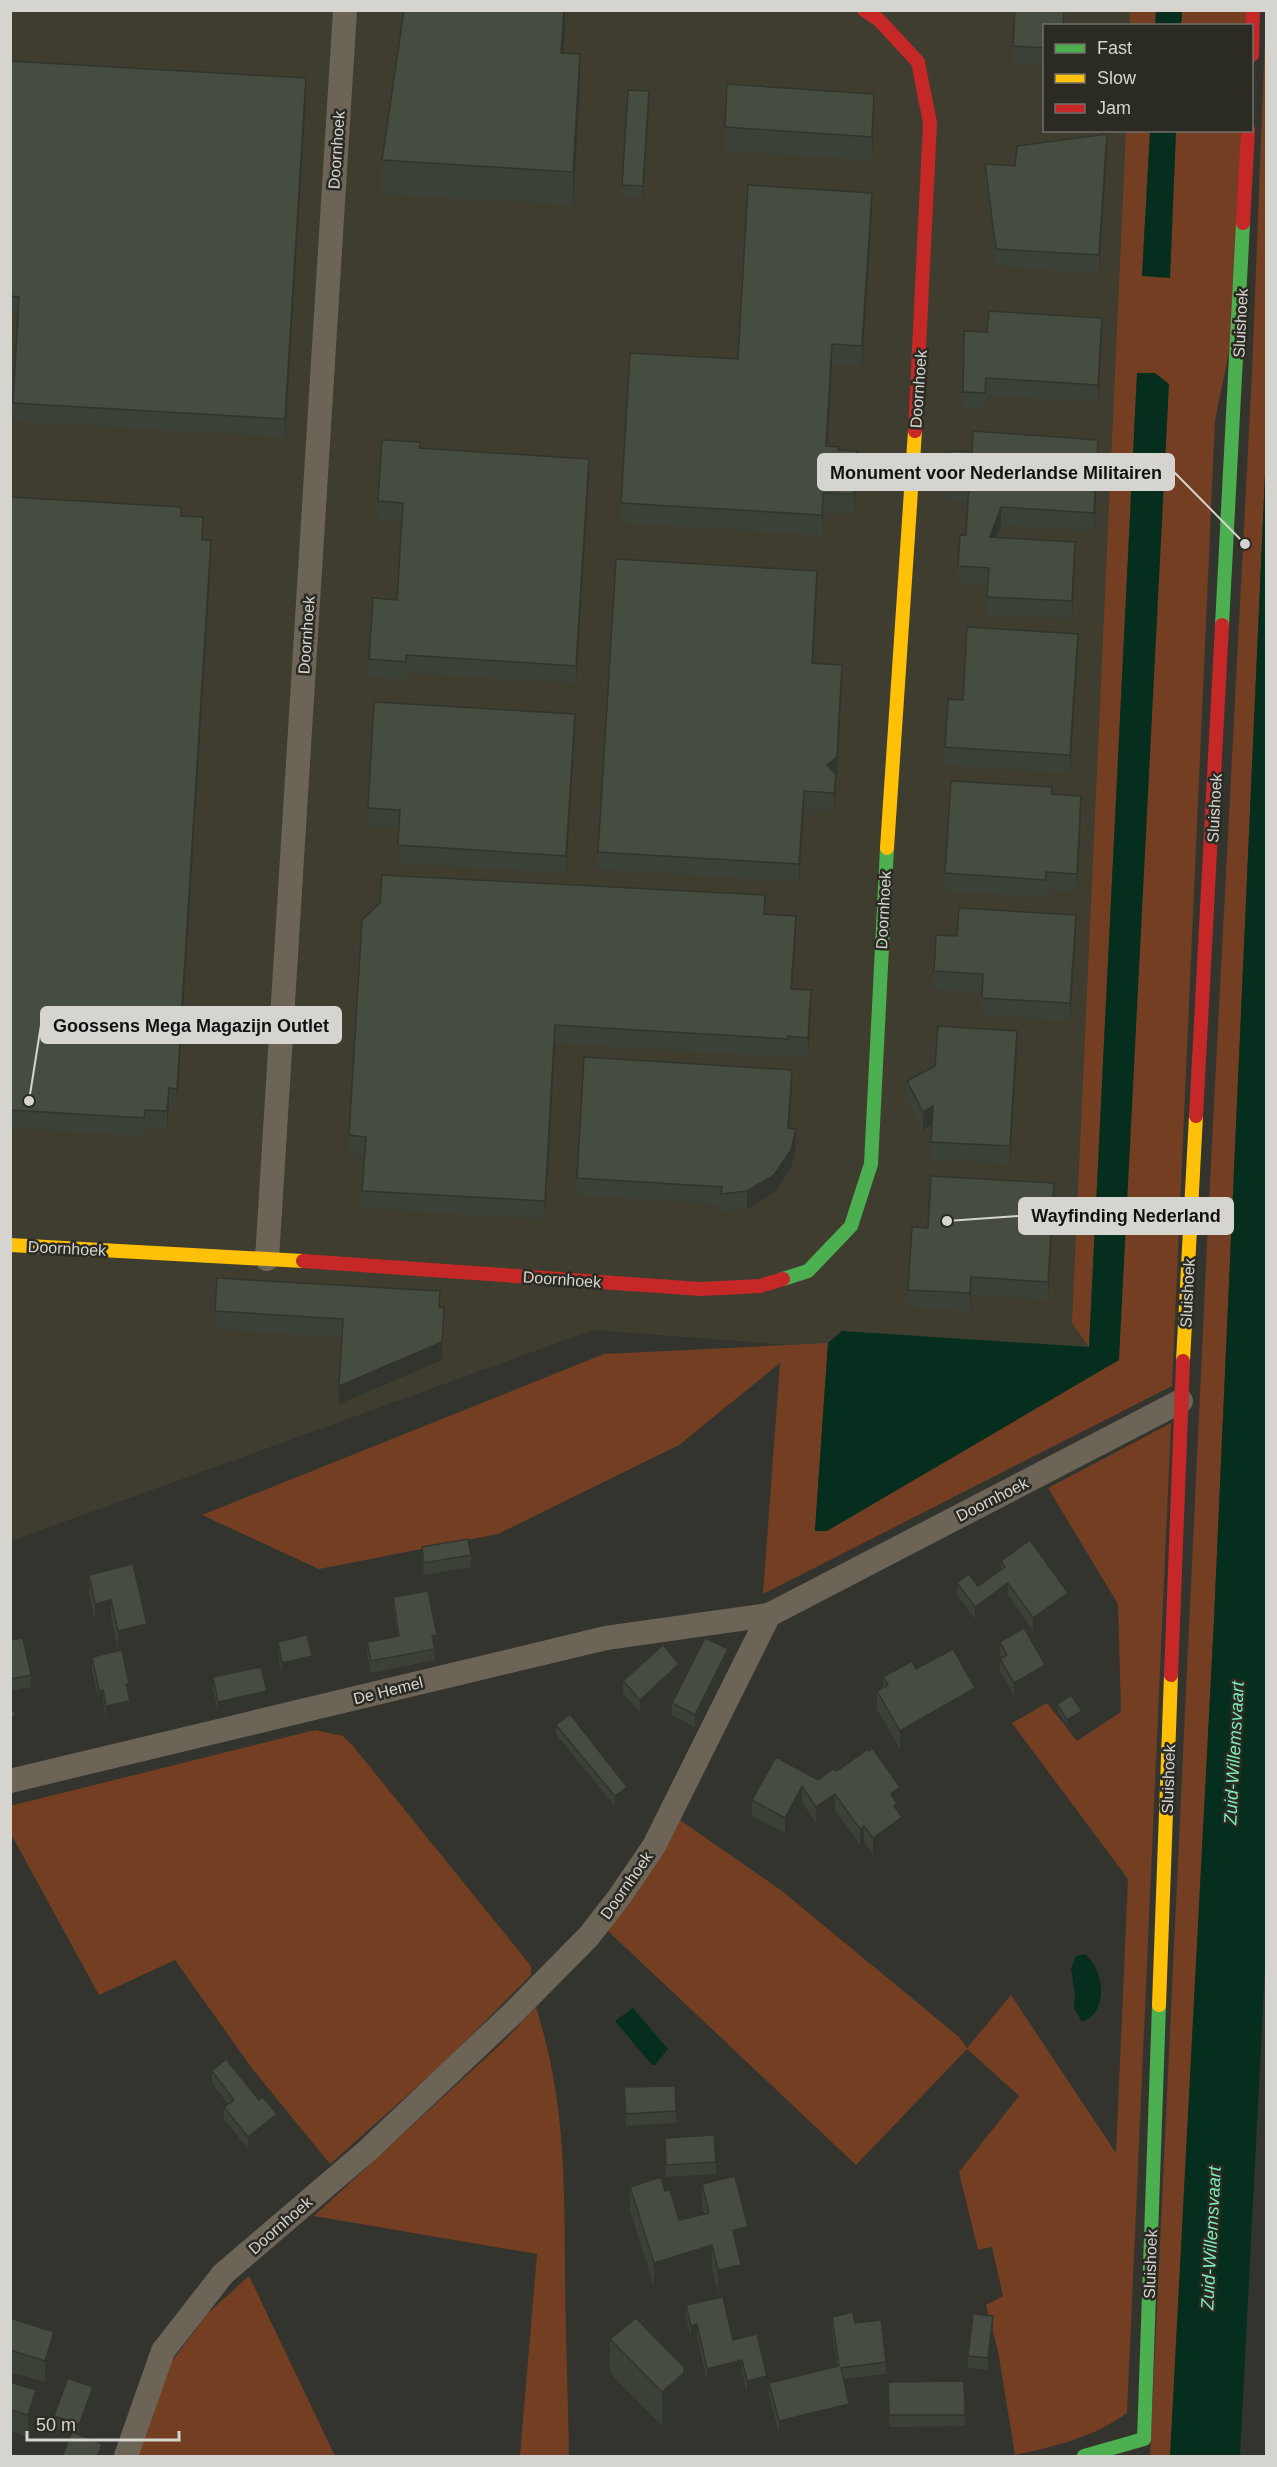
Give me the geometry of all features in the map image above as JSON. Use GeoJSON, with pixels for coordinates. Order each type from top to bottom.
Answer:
{"type":"FeatureCollection","features":[{"type":"Feature","properties":{"kind":"street","name":"Doornhoek"},"geometry":{"type":"LineString","coordinates":[[267,1259],[345,10]]}},
{"type":"Feature","properties":{"kind":"street","name":"Doornhoek"},"geometry":{"type":"LineString","coordinates":[[10,1245],[267,1259],[701,1289],[760,1286],[808,1271],[851,1226],[871,1164],[886,856],[922,334],[930,123],[918,62],[879,20],[864,10]]}},
{"type":"Feature","properties":{"kind":"street","name":"Sluishoek"},"geometry":{"type":"LineString","coordinates":[[1144,2448],[1181,1401],[1248,132]]}},
{"type":"Feature","properties":{"kind":"street","name":"Doornhoek"},"geometry":{"type":"LineString","coordinates":[[126,2457],[163,2351],[223,2274],[367,2151],[487,2037],[583,1942],[620,1896],[654,1846],[769,1615],[1181,1401]]}},
{"type":"Feature","properties":{"kind":"street","name":"De Hemel"},"geometry":{"type":"LineString","coordinates":[[10,1782],[606,1638],[769,1615]]}},
{"type":"Feature","properties":{"kind":"street"},"geometry":{"type":"LineString","coordinates":[[1084,2457],[1144,2448]]}},
{"type":"Feature","properties":{"kind":"shaded area"},"geometry":{"type":"Polygon","coordinates":[[[1266,10],[1266,452],[1214,1620],[1175,2405],[1170,2456],[1150,2456],[1210,1181],[1252,373],[1266,10]]]}},
{"type":"Feature","properties":{"kind":"shaded area"},"geometry":{"type":"Polygon","coordinates":[[[11,11],[1193,11],[1192,24],[1043,24],[1043,132],[1186,132],[1130,1371],[593,1330],[11,1541],[11,11]]]}},
{"type":"Feature","properties":{"kind":"shaded area"},"geometry":{"type":"Polygon","coordinates":[[[1130,11],[1156,11],[1155,24],[1130,24],[1130,11]]]}},
{"type":"Feature","properties":{"kind":"shaded area"},"geometry":{"type":"Polygon","coordinates":[[[1182,11],[1246,11],[1246,24],[1181,24],[1182,11]]]}},
{"type":"Feature","properties":{"kind":"shaded area"},"geometry":{"type":"Polygon","coordinates":[[[1126,132],[1150,132],[1142,275],[1170,277],[1176,132],[1241,132],[1232,338],[1215,420],[1172,1386],[763,1594],[780,1363],[679,1445],[498,1534],[319,1569],[202,1515],[604,1354],[828,1343],[815,1530],[1119,1360],[1137,373],[1089,1347],[1072,1323],[1126,132]]]}},
{"type":"Feature","properties":{"kind":"shaded area"},"geometry":{"type":"Polygon","coordinates":[[[1171,1423],[1127,2413],[1087,2435],[1059,2445],[1015,2455],[998,2351],[986,2305],[1003,2296],[992,2247],[978,2250],[959,2172],[1019,2096],[967,2049],[856,2165],[607,1930],[680,1820],[782,1891],[959,2037],[967,2048],[1011,1995],[1116,2153],[1128,1879],[1012,1723],[1047,1703],[1077,1741],[1121,1712],[1118,1604],[1048,1488],[1171,1423]]]}},
{"type":"Feature","properties":{"kind":"shaded area"},"geometry":{"type":"Polygon","coordinates":[[[315,1730],[343,1736],[353,1746],[531,1966],[531,1975],[448,2059],[330,2164],[251,2067],[175,1960],[99,1995],[11,1834],[10,1806],[315,1730]]]}},
{"type":"Feature","properties":{"kind":"shaded area"},"geometry":{"type":"Polygon","coordinates":[[[536,2007],[552,2071],[561,2132],[569,2456],[520,2456],[537,2254],[314,2216],[504,2041],[536,2007]]]}},
{"type":"Feature","properties":{"kind":"shaded area"},"geometry":{"type":"Polygon","coordinates":[[[249,2276],[335,2456],[134,2456],[167,2368],[207,2314],[249,2276]]]}},
{"type":"Feature","properties":{"kind":"water"},"geometry":{"type":"Polygon","coordinates":[[[1156,11],[1182,11],[1181,24],[1155,24],[1156,11]]]}},
{"type":"Feature","properties":{"kind":"water"},"geometry":{"type":"Polygon","coordinates":[[[1150,132],[1176,132],[1170,278],[1142,276],[1150,132]]]}},
{"type":"Feature","properties":{"kind":"water"},"geometry":{"type":"Polygon","coordinates":[[[1137,373],[1155,373],[1169,384],[1119,1360],[827,1531],[815,1531],[828,1343],[842,1331],[1089,1347],[1137,373]]]}},
{"type":"Feature","properties":{"kind":"water","name":"Zuid-Willemsvaart"},"geometry":{"type":"Polygon","coordinates":[[[1266,452],[1266,1949],[1240,2456],[1170,2456],[1214,1620],[1266,452]]]}},
{"type":"Feature","properties":{"kind":"water"},"geometry":{"type":"Polygon","coordinates":[[[1085,1954],[1100,1979],[1101,1990],[1097,2009],[1091,2017],[1082,2022],[1074,2008],[1075,1997],[1071,1968],[1076,1956],[1085,1954]]]}},
{"type":"Feature","properties":{"kind":"water"},"geometry":{"type":"Polygon","coordinates":[[[633,2008],[668,2049],[655,2065],[652,2065],[615,2021],[633,2008]]]}},
{"type":"Feature","properties":{"kind":"building"},"geometry":{"type":"Polygon","coordinates":[[[404,10],[564,10],[561,53],[580,54],[573,172],[382,160],[404,10]]]}},
{"type":"Feature","properties":{"kind":"building"},"geometry":{"type":"Polygon","coordinates":[[[1015,10],[1064,10],[1063,24],[1043,24],[1043,48],[1013,46],[1015,10]]]}},
{"type":"Feature","properties":{"kind":"building"},"geometry":{"type":"Polygon","coordinates":[[[10,61],[306,78],[285,419],[13,403],[19,297],[10,296],[10,61]]]}},
{"type":"Feature","properties":{"kind":"building"},"geometry":{"type":"Polygon","coordinates":[[[727,84],[874,94],[872,137],[725,127],[727,84]]]}},
{"type":"Feature","properties":{"kind":"building"},"geometry":{"type":"Polygon","coordinates":[[[628,90],[649,91],[643,186],[622,185],[628,90]]]}},
{"type":"Feature","properties":{"kind":"building"},"geometry":{"type":"Polygon","coordinates":[[[1107,134],[1099,255],[996,249],[985,164],[1015,166],[1017,146],[1107,134]]]}},
{"type":"Feature","properties":{"kind":"building"},"geometry":{"type":"Polygon","coordinates":[[[748,185],[872,193],[862,346],[832,344],[826,446],[839,447],[838,450],[857,451],[854,494],[823,493],[822,515],[621,503],[630,353],[738,359],[748,185]]]}},
{"type":"Feature","properties":{"kind":"building"},"geometry":{"type":"Polygon","coordinates":[[[989,311],[1102,318],[1098,385],[986,378],[985,393],[963,392],[964,331],[987,332],[989,311]]]}},
{"type":"Feature","properties":{"kind":"building"},"geometry":{"type":"Polygon","coordinates":[[[973,431],[1098,440],[1094,513],[1001,507],[990,537],[1075,542],[1072,601],[987,597],[989,568],[958,566],[960,535],[966,535],[969,485],[949,483],[943,470],[951,451],[972,452],[973,431]]]}},
{"type":"Feature","properties":{"kind":"building"},"geometry":{"type":"Polygon","coordinates":[[[382,440],[420,442],[419,448],[589,459],[576,666],[406,655],[406,662],[369,659],[373,598],[397,600],[403,503],[378,501],[382,440]]]}},
{"type":"Feature","properties":{"kind":"building"},"geometry":{"type":"Polygon","coordinates":[[[10,497],[181,507],[181,516],[203,517],[202,540],[211,540],[177,1089],[169,1088],[167,1111],[145,1110],[144,1118],[10,1110],[10,497]]]}},
{"type":"Feature","properties":{"kind":"building"},"geometry":{"type":"Polygon","coordinates":[[[616,559],[817,571],[812,663],[842,665],[837,757],[827,765],[836,774],[834,793],[804,791],[799,864],[598,852],[616,559]]]}},
{"type":"Feature","properties":{"kind":"building"},"geometry":{"type":"Polygon","coordinates":[[[967,627],[1078,634],[1070,755],[945,747],[948,699],[963,700],[967,627]]]}},
{"type":"Feature","properties":{"kind":"building"},"geometry":{"type":"Polygon","coordinates":[[[374,702],[575,714],[566,856],[398,845],[400,810],[368,808],[374,702]]]}},
{"type":"Feature","properties":{"kind":"building"},"geometry":{"type":"Polygon","coordinates":[[[951,781],[1052,787],[1051,794],[1081,796],[1077,874],[1046,872],[1046,880],[945,873],[951,781]]]}},
{"type":"Feature","properties":{"kind":"building"},"geometry":{"type":"Polygon","coordinates":[[[382,875],[765,895],[764,914],[796,916],[791,989],[811,990],[808,1038],[788,1036],[788,1039],[555,1025],[545,1201],[362,1191],[366,1137],[349,1135],[362,920],[380,903],[382,875]]]}},
{"type":"Feature","properties":{"kind":"building"},"geometry":{"type":"Polygon","coordinates":[[[959,908],[1076,915],[1070,1003],[982,998],[983,974],[934,971],[936,935],[957,936],[959,908]]]}},
{"type":"Feature","properties":{"kind":"building"},"geometry":{"type":"Polygon","coordinates":[[[938,1026],[1017,1031],[1010,1146],[931,1142],[933,1106],[923,1112],[907,1081],[935,1066],[938,1026]]]}},
{"type":"Feature","properties":{"kind":"building"},"geometry":{"type":"Polygon","coordinates":[[[584,1057],[792,1070],[788,1128],[796,1129],[791,1150],[774,1175],[747,1191],[721,1194],[722,1187],[577,1178],[584,1057]]]}},
{"type":"Feature","properties":{"kind":"building"},"geometry":{"type":"Polygon","coordinates":[[[931,1176],[1054,1183],[1048,1282],[971,1277],[970,1293],[908,1290],[912,1227],[928,1228],[931,1176]]]}},
{"type":"Feature","properties":{"kind":"building"},"geometry":{"type":"Polygon","coordinates":[[[217,1278],[440,1291],[439,1307],[444,1308],[442,1342],[339,1386],[343,1319],[215,1311],[217,1278]]]}},
{"type":"Feature","properties":{"kind":"building"},"geometry":{"type":"Polygon","coordinates":[[[468,1539],[471,1555],[424,1563],[422,1547],[468,1539]]]}},
{"type":"Feature","properties":{"kind":"building"},"geometry":{"type":"Polygon","coordinates":[[[1030,1540],[1068,1593],[1033,1618],[1008,1583],[975,1607],[957,1583],[969,1574],[978,1586],[1005,1567],[1001,1561],[1030,1540]]]}},
{"type":"Feature","properties":{"kind":"building"},"geometry":{"type":"Polygon","coordinates":[[[133,1564],[147,1624],[118,1631],[111,1600],[95,1604],[89,1575],[133,1564]]]}},
{"type":"Feature","properties":{"kind":"building"},"geometry":{"type":"Polygon","coordinates":[[[428,1591],[437,1635],[432,1636],[435,1649],[371,1661],[367,1642],[399,1636],[393,1597],[428,1591]]]}},
{"type":"Feature","properties":{"kind":"building"},"geometry":{"type":"Polygon","coordinates":[[[1024,1628],[1045,1665],[1014,1683],[1000,1659],[1007,1655],[1000,1642],[1024,1628]]]}},
{"type":"Feature","properties":{"kind":"building"},"geometry":{"type":"Polygon","coordinates":[[[307,1635],[312,1656],[282,1663],[278,1642],[307,1635]]]}},
{"type":"Feature","properties":{"kind":"building"},"geometry":{"type":"Polygon","coordinates":[[[23,1638],[31,1675],[11,1679],[10,1640],[23,1638]]]}},
{"type":"Feature","properties":{"kind":"building"},"geometry":{"type":"Polygon","coordinates":[[[705,1638],[728,1649],[695,1715],[672,1703],[705,1638]]]}},
{"type":"Feature","properties":{"kind":"building"},"geometry":{"type":"Polygon","coordinates":[[[663,1645],[679,1664],[640,1700],[623,1681],[663,1645]]]}},
{"type":"Feature","properties":{"kind":"building"},"geometry":{"type":"Polygon","coordinates":[[[953,1649],[975,1688],[900,1731],[877,1691],[888,1685],[883,1677],[912,1661],[916,1669],[953,1649]]]}},
{"type":"Feature","properties":{"kind":"building"},"geometry":{"type":"Polygon","coordinates":[[[122,1650],[130,1701],[106,1706],[103,1690],[99,1691],[92,1657],[122,1650]]]}},
{"type":"Feature","properties":{"kind":"building"},"geometry":{"type":"Polygon","coordinates":[[[261,1667],[267,1691],[218,1702],[213,1677],[261,1667]]]}},
{"type":"Feature","properties":{"kind":"building"},"geometry":{"type":"Polygon","coordinates":[[[1071,1695],[1082,1711],[1067,1720],[1057,1704],[1071,1695]]]}},
{"type":"Feature","properties":{"kind":"building"},"geometry":{"type":"Polygon","coordinates":[[[10,1708],[16,1714],[10,1719],[10,1708]]]}},
{"type":"Feature","properties":{"kind":"building"},"geometry":{"type":"Polygon","coordinates":[[[570,1714],[627,1787],[615,1796],[556,1725],[570,1714]]]}},
{"type":"Feature","properties":{"kind":"building"},"geometry":{"type":"Polygon","coordinates":[[[868,1749],[869,1751],[873,1749],[900,1787],[891,1794],[897,1803],[894,1806],[902,1817],[873,1838],[864,1826],[860,1829],[835,1794],[816,1807],[802,1786],[785,1818],[752,1800],[776,1757],[818,1780],[833,1769],[837,1771],[868,1749]]]}},
{"type":"Feature","properties":{"kind":"building"},"geometry":{"type":"Polygon","coordinates":[[[226,2059],[259,2100],[263,2097],[277,2114],[248,2137],[224,2107],[234,2100],[212,2071],[226,2059]]]}},
{"type":"Feature","properties":{"kind":"building"},"geometry":{"type":"Polygon","coordinates":[[[675,2086],[676,2111],[626,2114],[624,2087],[675,2086]]]}},
{"type":"Feature","properties":{"kind":"building"},"geometry":{"type":"Polygon","coordinates":[[[714,2135],[716,2162],[666,2165],[665,2138],[714,2135]]]}},
{"type":"Feature","properties":{"kind":"building"},"geometry":{"type":"Polygon","coordinates":[[[735,2176],[748,2227],[733,2230],[741,2265],[718,2270],[712,2245],[654,2263],[630,2187],[661,2177],[665,2191],[670,2190],[679,2220],[709,2213],[702,2184],[735,2176]]]}},
{"type":"Feature","properties":{"kind":"building"},"geometry":{"type":"Polygon","coordinates":[[[723,2297],[733,2340],[757,2334],[767,2376],[747,2381],[742,2360],[707,2369],[697,2324],[691,2326],[686,2305],[723,2297]]]}},
{"type":"Feature","properties":{"kind":"building"},"geometry":{"type":"Polygon","coordinates":[[[853,2312],[855,2323],[881,2320],[886,2362],[841,2368],[849,2404],[779,2421],[769,2383],[839,2366],[832,2317],[853,2312]]]}},
{"type":"Feature","properties":{"kind":"building"},"geometry":{"type":"Polygon","coordinates":[[[973,2314],[993,2316],[988,2358],[968,2356],[973,2314]]]}},
{"type":"Feature","properties":{"kind":"building"},"geometry":{"type":"Polygon","coordinates":[[[10,2318],[54,2332],[45,2361],[10,2350],[10,2318]]]}},
{"type":"Feature","properties":{"kind":"building"},"geometry":{"type":"Polygon","coordinates":[[[636,2318],[684,2367],[684,2373],[662,2392],[610,2339],[636,2318]]]}},
{"type":"Feature","properties":{"kind":"building"},"geometry":{"type":"Polygon","coordinates":[[[68,2378],[93,2387],[79,2425],[54,2416],[68,2378]]]}},
{"type":"Feature","properties":{"kind":"building"},"geometry":{"type":"Polygon","coordinates":[[[964,2381],[965,2415],[889,2415],[888,2382],[964,2381]]]}},
{"type":"Feature","properties":{"kind":"building"},"geometry":{"type":"Polygon","coordinates":[[[10,2382],[36,2390],[28,2415],[10,2410],[10,2382]]]}},
{"type":"Feature","properties":{"kind":"building"},"geometry":{"type":"Polygon","coordinates":[[[72,2432],[102,2444],[97,2457],[62,2457],[72,2432]]]}},
{"type":"Feature","properties":{"kind":"traffic: fast"},"geometry":{"type":"LineString","coordinates":[[1222,625],[1243,223]]}},
{"type":"Feature","properties":{"kind":"traffic: fast"},"geometry":{"type":"LineString","coordinates":[[783,1279],[808,1271],[851,1226],[871,1164],[887,848]]}},
{"type":"Feature","properties":{"kind":"traffic: fast"},"geometry":{"type":"LineString","coordinates":[[1084,2456],[1144,2439],[1159,2005]]}},
{"type":"Feature","properties":{"kind":"traffic: slow"},"geometry":{"type":"LineString","coordinates":[[887,848],[915,431]]}},
{"type":"Feature","properties":{"kind":"traffic: slow"},"geometry":{"type":"LineString","coordinates":[[1183,1361],[1196,1116]]}},
{"type":"Feature","properties":{"kind":"traffic: slow"},"geometry":{"type":"LineString","coordinates":[[10,1245],[303,1261]]}},
{"type":"Feature","properties":{"kind":"traffic: slow"},"geometry":{"type":"LineString","coordinates":[[1159,2005],[1171,1675]]}},
{"type":"Feature","properties":{"kind":"traffic: jam"},"geometry":{"type":"LineString","coordinates":[[864,10],[879,20],[918,62],[930,123],[915,431]]}},
{"type":"Feature","properties":{"kind":"traffic: jam"},"geometry":{"type":"LineString","coordinates":[[1253,10],[1253,24]]}},
{"type":"Feature","properties":{"kind":"traffic: jam"},"geometry":{"type":"LineString","coordinates":[[1243,223],[1248,132]]}},
{"type":"Feature","properties":{"kind":"traffic: jam"},"geometry":{"type":"LineString","coordinates":[[1196,1116],[1222,625]]}},
{"type":"Feature","properties":{"kind":"traffic: jam"},"geometry":{"type":"LineString","coordinates":[[303,1261],[701,1289],[760,1286],[783,1279]]}},
{"type":"Feature","properties":{"kind":"traffic: jam"},"geometry":{"type":"LineString","coordinates":[[1171,1675],[1183,1361]]}},
{"type":"Feature","properties":{"kind":"place","name":"Monument voor Nederlandse Militairen"},"geometry":{"type":"Point","coordinates":[1245,544]}},
{"type":"Feature","properties":{"kind":"place","name":"Goossens Mega Magazijn Outlet"},"geometry":{"type":"Point","coordinates":[29,1101]}},
{"type":"Feature","properties":{"kind":"place","name":"Wayfinding Nederland"},"geometry":{"type":"Point","coordinates":[947,1221]}}]}
